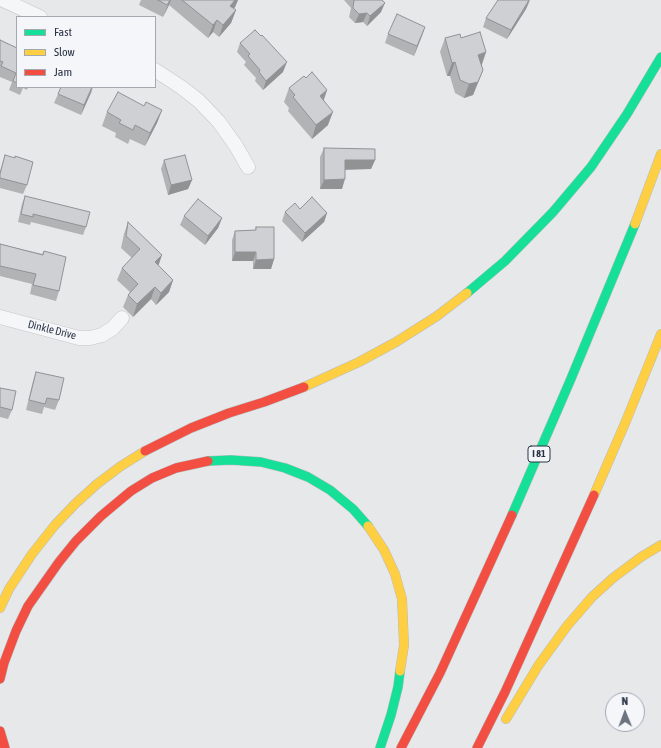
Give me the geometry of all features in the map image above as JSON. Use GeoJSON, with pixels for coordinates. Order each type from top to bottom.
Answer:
{"type":"FeatureCollection","features":[{"type":"Feature","properties":{"kind":"highway"},"geometry":{"type":"LineString","coordinates":[[0,608],[9,589],[32,554],[55,526],[75,504],[97,484],[121,466],[154,446],[190,428],[317,382],[359,362],[396,342],[437,316],[476,286],[505,261],[553,212],[591,167],[627,114],[661,57]]}},
{"type":"Feature","properties":{"kind":"highway","name":"I 81"},"geometry":{"type":"LineString","coordinates":[[401,748],[440,673],[508,524],[570,381],[641,209],[661,154]]}},
{"type":"Feature","properties":{"kind":"highway"},"geometry":{"type":"LineString","coordinates":[[477,748],[505,692],[564,564],[626,421],[661,334]]}},
{"type":"Feature","properties":{"kind":"highway"},"geometry":{"type":"LineString","coordinates":[[0,679],[14,638],[28,606],[59,562],[76,541],[101,516],[131,491],[152,478],[176,468],[206,461],[231,460],[261,462],[285,468],[308,477],[330,490],[347,504],[370,528],[384,550],[395,574],[402,598],[404,645],[398,687],[391,715],[380,748]]}},
{"type":"Feature","properties":{"kind":"highway"},"geometry":{"type":"LineString","coordinates":[[503,726],[538,666],[567,626],[592,597],[624,569],[661,545]]}},
{"type":"Feature","properties":{"kind":"highway"},"geometry":{"type":"LineString","coordinates":[[0,731],[5,748]]}},
{"type":"Feature","properties":{"kind":"street"},"geometry":{"type":"LineString","coordinates":[[3,0],[38,16]]}},
{"type":"Feature","properties":{"kind":"street"},"geometry":{"type":"LineString","coordinates":[[156,71],[187,91],[199,101],[214,117],[236,146],[248,167]]}},
{"type":"Feature","properties":{"kind":"street","name":"Dinkle Drive"},"geometry":{"type":"LineString","coordinates":[[0,317],[80,338],[90,338],[102,335],[113,328],[122,318]]}},
{"type":"Feature","properties":{"kind":"building"},"geometry":{"type":"Polygon","coordinates":[[[158,0],[170,0],[167,5],[158,0]]]}},
{"type":"Feature","properties":{"kind":"building"},"geometry":{"type":"Polygon","coordinates":[[[182,0],[235,0],[230,6],[236,10],[223,25],[217,20],[213,25],[182,0]]]}},
{"type":"Feature","properties":{"kind":"building"},"geometry":{"type":"Polygon","coordinates":[[[354,0],[382,0],[385,3],[370,16],[367,13],[359,14],[353,8],[354,0]]]}},
{"type":"Feature","properties":{"kind":"building"},"geometry":{"type":"Polygon","coordinates":[[[498,0],[529,0],[511,30],[486,18],[498,0]]]}},
{"type":"Feature","properties":{"kind":"building"},"geometry":{"type":"Polygon","coordinates":[[[397,14],[425,27],[417,46],[388,34],[397,14]]]}},
{"type":"Feature","properties":{"kind":"building"},"geometry":{"type":"Polygon","coordinates":[[[255,30],[261,36],[262,35],[287,62],[266,81],[259,72],[260,70],[248,56],[250,54],[240,43],[255,30]]]}},
{"type":"Feature","properties":{"kind":"building"},"geometry":{"type":"Polygon","coordinates":[[[480,32],[486,52],[478,55],[483,70],[478,82],[469,84],[460,80],[455,62],[452,63],[445,38],[460,34],[461,38],[480,32]]]}},
{"type":"Feature","properties":{"kind":"building"},"geometry":{"type":"Polygon","coordinates":[[[0,40],[16,48],[16,73],[1,66],[3,62],[0,61],[0,40]]]}},
{"type":"Feature","properties":{"kind":"building"},"geometry":{"type":"Polygon","coordinates":[[[312,72],[327,90],[320,96],[333,112],[316,125],[293,97],[295,95],[289,88],[304,76],[306,78],[312,72]]]}},
{"type":"Feature","properties":{"kind":"building"},"geometry":{"type":"Polygon","coordinates":[[[16,73],[16,82],[13,81],[16,73]]]}},
{"type":"Feature","properties":{"kind":"building"},"geometry":{"type":"Polygon","coordinates":[[[61,88],[92,88],[84,105],[58,94],[61,88]]]}},
{"type":"Feature","properties":{"kind":"building"},"geometry":{"type":"Polygon","coordinates":[[[118,92],[144,106],[146,102],[162,110],[150,133],[135,125],[133,130],[119,123],[121,120],[107,112],[118,92]]]}},
{"type":"Feature","properties":{"kind":"building"},"geometry":{"type":"Polygon","coordinates":[[[324,148],[375,149],[375,160],[345,160],[345,179],[324,180],[324,148]]]}},
{"type":"Feature","properties":{"kind":"building"},"geometry":{"type":"Polygon","coordinates":[[[5,155],[15,158],[15,156],[33,162],[27,185],[0,178],[5,155]]]}},
{"type":"Feature","properties":{"kind":"building"},"geometry":{"type":"Polygon","coordinates":[[[185,155],[192,180],[171,185],[164,160],[185,155]]]}},
{"type":"Feature","properties":{"kind":"building"},"geometry":{"type":"Polygon","coordinates":[[[25,196],[90,212],[86,227],[33,214],[33,217],[21,214],[25,196]]]}},
{"type":"Feature","properties":{"kind":"building"},"geometry":{"type":"Polygon","coordinates":[[[312,197],[327,213],[305,233],[285,212],[295,203],[300,209],[312,197]]]}},
{"type":"Feature","properties":{"kind":"building"},"geometry":{"type":"Polygon","coordinates":[[[198,199],[222,218],[208,236],[184,216],[198,199]]]}},
{"type":"Feature","properties":{"kind":"building"},"geometry":{"type":"Polygon","coordinates":[[[128,222],[162,255],[155,262],[173,280],[161,293],[155,287],[137,304],[128,295],[138,284],[122,268],[140,249],[126,236],[128,222]]]}},
{"type":"Feature","properties":{"kind":"building"},"geometry":{"type":"Polygon","coordinates":[[[256,227],[274,227],[274,259],[256,260],[256,252],[235,252],[235,231],[256,230],[256,227]]]}},
{"type":"Feature","properties":{"kind":"building"},"geometry":{"type":"Polygon","coordinates":[[[0,244],[43,255],[44,251],[66,257],[59,291],[33,285],[36,274],[0,266],[0,244]]]}},
{"type":"Feature","properties":{"kind":"building"},"geometry":{"type":"Polygon","coordinates":[[[36,372],[64,378],[59,400],[47,398],[45,404],[29,400],[36,372]]]}},
{"type":"Feature","properties":{"kind":"building"},"geometry":{"type":"Polygon","coordinates":[[[0,388],[16,391],[12,410],[0,407],[0,388]]]}},
{"type":"Feature","properties":{"kind":"traffic: fast"},"geometry":{"type":"LineString","coordinates":[[467,293],[505,261],[553,212],[591,167],[627,114],[661,57]]}},
{"type":"Feature","properties":{"kind":"traffic: fast"},"geometry":{"type":"LineString","coordinates":[[512,515],[570,381],[635,224]]}},
{"type":"Feature","properties":{"kind":"traffic: fast"},"geometry":{"type":"LineString","coordinates":[[208,461],[231,460],[261,462],[285,468],[308,477],[330,490],[353,509],[368,526]]}},
{"type":"Feature","properties":{"kind":"traffic: fast"},"geometry":{"type":"LineString","coordinates":[[380,748],[391,715],[398,687],[400,671]]}},
{"type":"Feature","properties":{"kind":"traffic: slow"},"geometry":{"type":"LineString","coordinates":[[635,224],[661,154]]}},
{"type":"Feature","properties":{"kind":"traffic: slow"},"geometry":{"type":"LineString","coordinates":[[304,387],[359,362],[396,342],[437,316],[467,293]]}},
{"type":"Feature","properties":{"kind":"traffic: slow"},"geometry":{"type":"LineString","coordinates":[[594,495],[661,334]]}},
{"type":"Feature","properties":{"kind":"traffic: slow"},"geometry":{"type":"LineString","coordinates":[[0,608],[9,589],[32,554],[55,525],[97,484],[121,466],[145,451]]}},
{"type":"Feature","properties":{"kind":"traffic: slow"},"geometry":{"type":"LineString","coordinates":[[368,526],[384,550],[395,574],[402,599],[404,645],[400,671]]}},
{"type":"Feature","properties":{"kind":"traffic: slow"},"geometry":{"type":"LineString","coordinates":[[506,719],[538,666],[567,626],[592,597],[613,578],[641,557],[661,545]]}},
{"type":"Feature","properties":{"kind":"traffic: jam"},"geometry":{"type":"LineString","coordinates":[[145,451],[191,428],[304,387]]}},
{"type":"Feature","properties":{"kind":"traffic: jam"},"geometry":{"type":"LineString","coordinates":[[0,679],[4,663],[16,631],[28,606],[59,562],[76,541],[101,516],[131,491],[152,478],[176,468],[208,461]]}},
{"type":"Feature","properties":{"kind":"traffic: jam"},"geometry":{"type":"LineString","coordinates":[[477,748],[505,692],[594,495]]}},
{"type":"Feature","properties":{"kind":"traffic: jam"},"geometry":{"type":"LineString","coordinates":[[401,748],[440,673],[512,515]]}},
{"type":"Feature","properties":{"kind":"traffic: jam"},"geometry":{"type":"LineString","coordinates":[[0,731],[5,748]]}}]}
